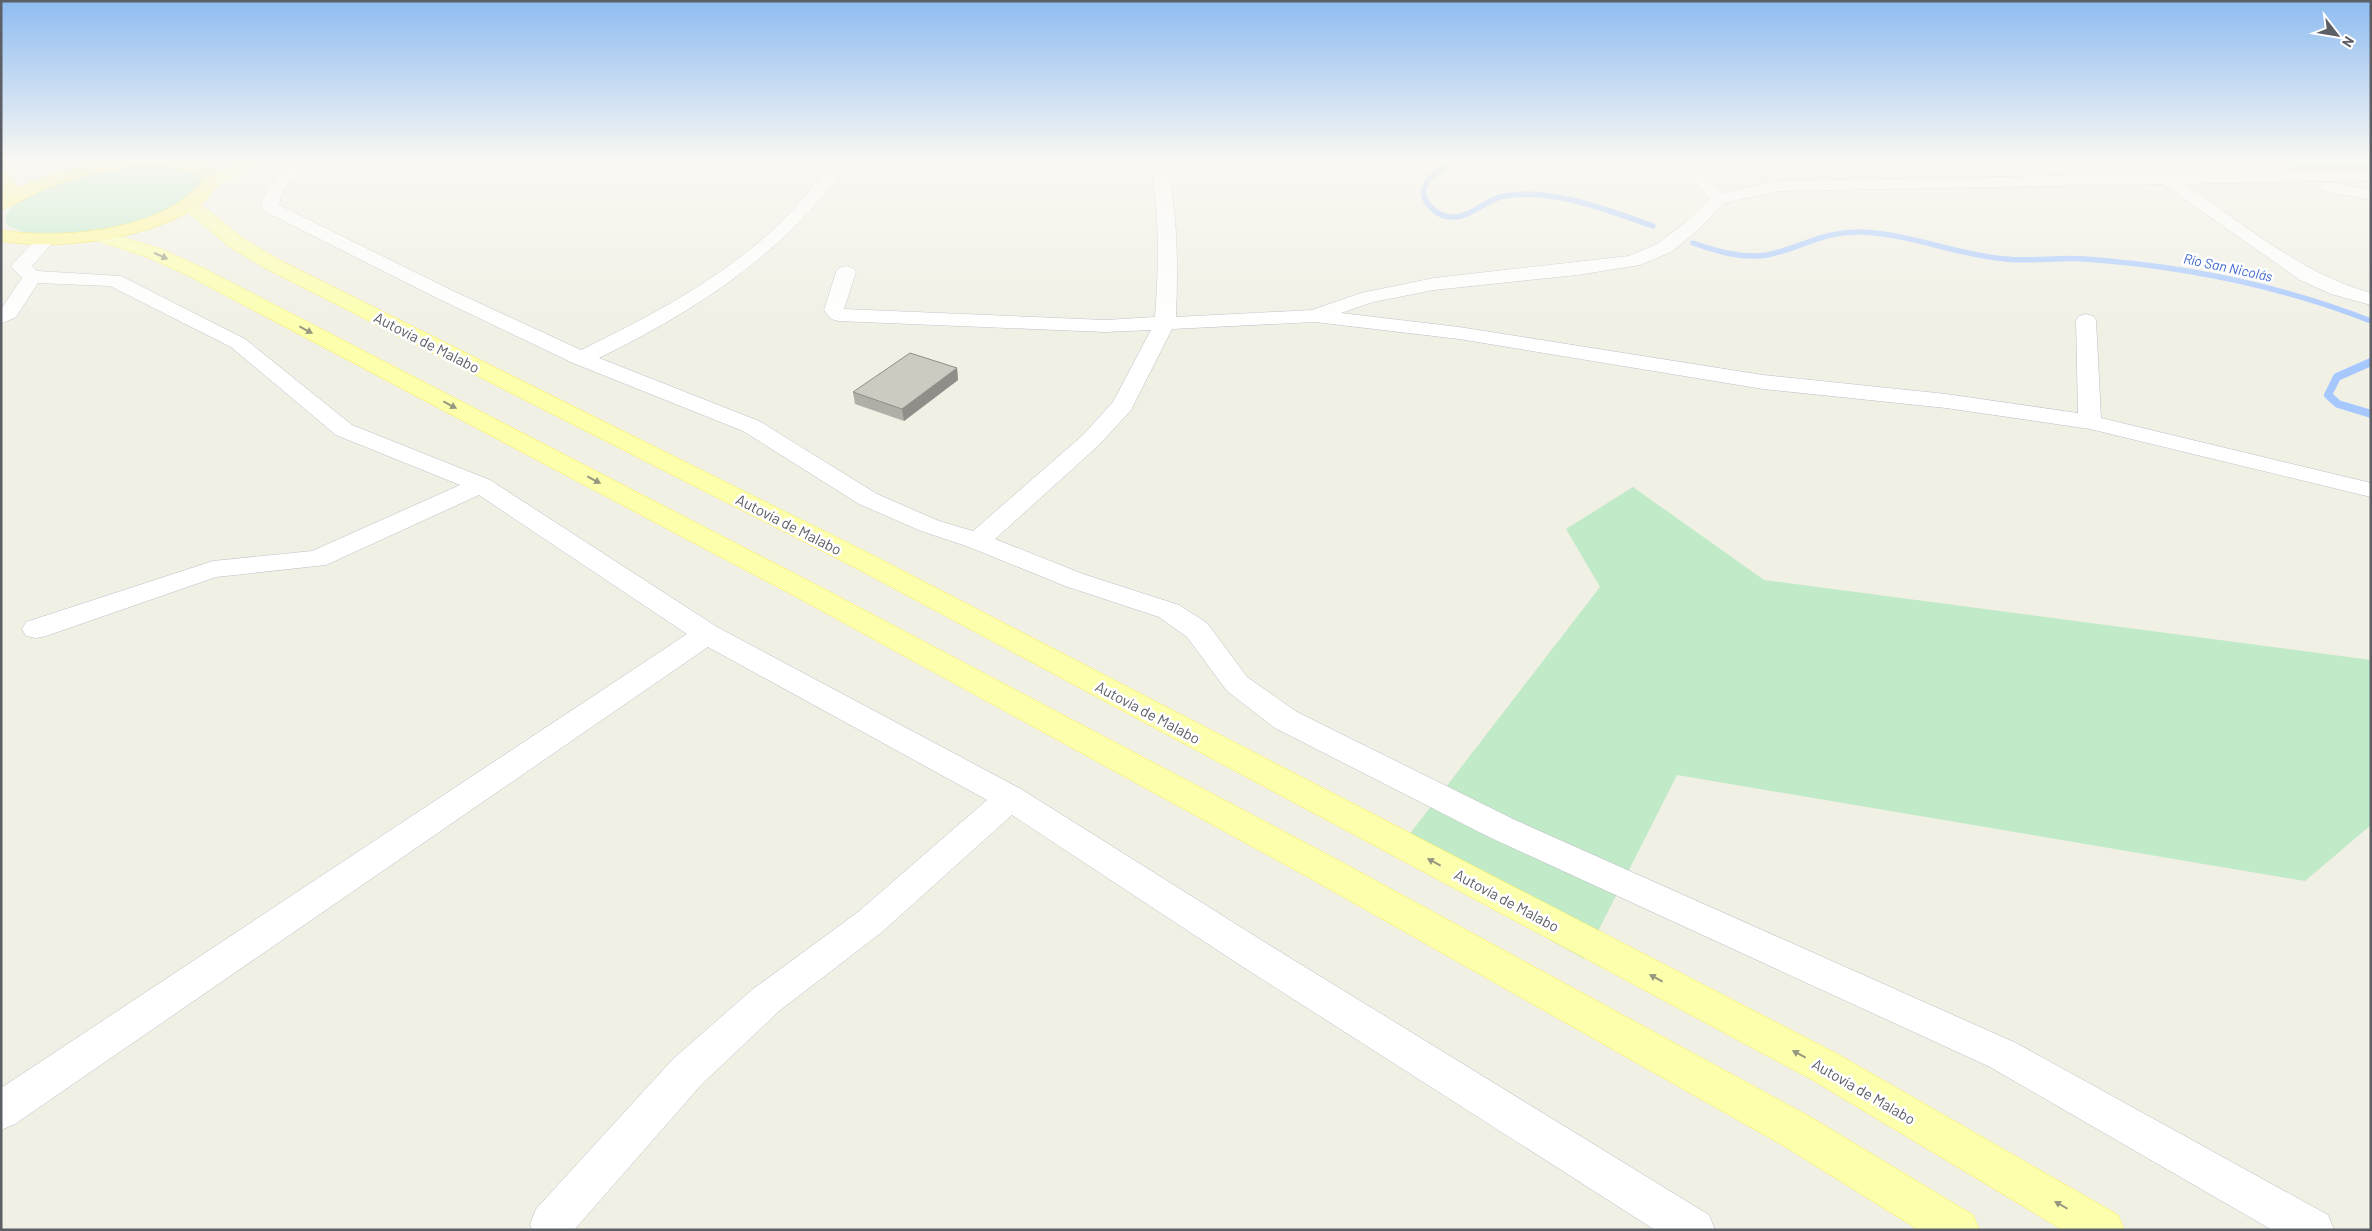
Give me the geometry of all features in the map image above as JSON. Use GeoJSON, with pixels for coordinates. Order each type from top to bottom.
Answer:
{"type":"FeatureCollection","features":[{"type":"Feature","properties":{"kind":"highway"},"geometry":{"type":"LineString","coordinates":[[1,249],[40,240],[98,235],[158,218]]}},
{"type":"Feature","properties":{"kind":"highway"},"geometry":{"type":"LineString","coordinates":[[1,235],[40,240]]}},
{"type":"Feature","properties":{"kind":"main road","name":"Autovía de Malabo"},"geometry":{"type":"LineString","coordinates":[[207,218],[237,243],[272,264],[865,562],[1816,1062],[2103,1230]]}},
{"type":"Feature","properties":{"kind":"main road"},"geometry":{"type":"LineString","coordinates":[[98,235],[154,253],[196,272],[824,601],[1320,867],[1798,1132],[1958,1230]]}},
{"type":"Feature","properties":{"kind":"street"},"geometry":{"type":"LineString","coordinates":[[293,218],[435,290],[581,358],[751,426],[868,499],[930,526],[978,541],[1074,580],[1169,611],[1197,630],[1237,684],[1286,720],[1501,828],[2004,1055],[2313,1230]]}},
{"type":"Feature","properties":{"kind":"street"},"geometry":{"type":"LineString","coordinates":[[581,358],[660,320],[728,277],[774,238],[794,218]]}},
{"type":"Feature","properties":{"kind":"street"},"geometry":{"type":"LineString","coordinates":[[978,541],[1000,519],[1091,440],[1123,405],[1165,322],[1168,271],[1165,218]]}},
{"type":"Feature","properties":{"kind":"street"},"geometry":{"type":"LineString","coordinates":[[1314,316],[1368,297],[1434,284],[1577,269],[1632,261],[1664,248],[1699,218]]}},
{"type":"Feature","properties":{"kind":"street"},"geometry":{"type":"LineString","coordinates":[[2224,218],[2306,276],[2338,290],[2371,299]]}},
{"type":"Feature","properties":{"kind":"street"},"geometry":{"type":"LineString","coordinates":[[40,240],[21,266],[32,276],[114,280],[238,342],[344,430],[481,485],[707,634],[1010,798],[1253,954],[1694,1230]]}},
{"type":"Feature","properties":{"kind":"street"},"geometry":{"type":"LineString","coordinates":[[846,272],[834,306],[834,310],[838,314],[1105,326],[1314,316],[1459,333],[1763,382],[1946,401],[2090,422],[2371,490]]}},
{"type":"Feature","properties":{"kind":"street"},"geometry":{"type":"LineString","coordinates":[[1,318],[9,313],[32,276]]}},
{"type":"Feature","properties":{"kind":"street"},"geometry":{"type":"LineString","coordinates":[[2086,320],[2090,422]]}},
{"type":"Feature","properties":{"kind":"street"},"geometry":{"type":"LineString","coordinates":[[36,629],[213,569],[316,560],[481,485]]}},
{"type":"Feature","properties":{"kind":"street"},"geometry":{"type":"LineString","coordinates":[[1,1111],[707,634]]}},
{"type":"Feature","properties":{"kind":"street"},"geometry":{"type":"LineString","coordinates":[[551,1224],[687,1072],[766,1000],[870,922],[1010,798]]}},
{"type":"Feature","properties":{"kind":"green space"},"geometry":{"type":"Polygon","coordinates":[[[7,218],[143,218],[97,231],[70,234],[45,235],[23,232],[6,224],[7,218]]]}},
{"type":"Feature","properties":{"kind":"green space"},"geometry":{"type":"Polygon","coordinates":[[[1633,487],[1764,580],[2371,660],[2371,825],[2305,881],[1677,775],[1584,959],[1395,853],[1600,587],[1566,529],[1633,487]]]}},
{"type":"Feature","properties":{"kind":"building"},"geometry":{"type":"Polygon","coordinates":[[[910,353],[957,368],[902,409],[853,392],[910,353]]]}},
{"type":"Feature","properties":{"kind":"waterway","name":"Río San Nicolás"},"geometry":{"type":"LineString","coordinates":[[1632,218],[1653,226]]}},
{"type":"Feature","properties":{"kind":"waterway","name":"Río San Nicolás"},"geometry":{"type":"LineString","coordinates":[[1693,243],[1729,254],[1758,256],[1779,252],[1823,237],[1847,232],[1898,236],[1988,257],[2016,260],[2085,259],[2194,272],[2266,287],[2336,308],[2371,321]]}},
{"type":"Feature","properties":{"kind":"waterway","name":"Río San Nicolás"},"geometry":{"type":"LineString","coordinates":[[2371,362],[2337,377],[2328,395],[2338,404],[2371,414]]}}]}
